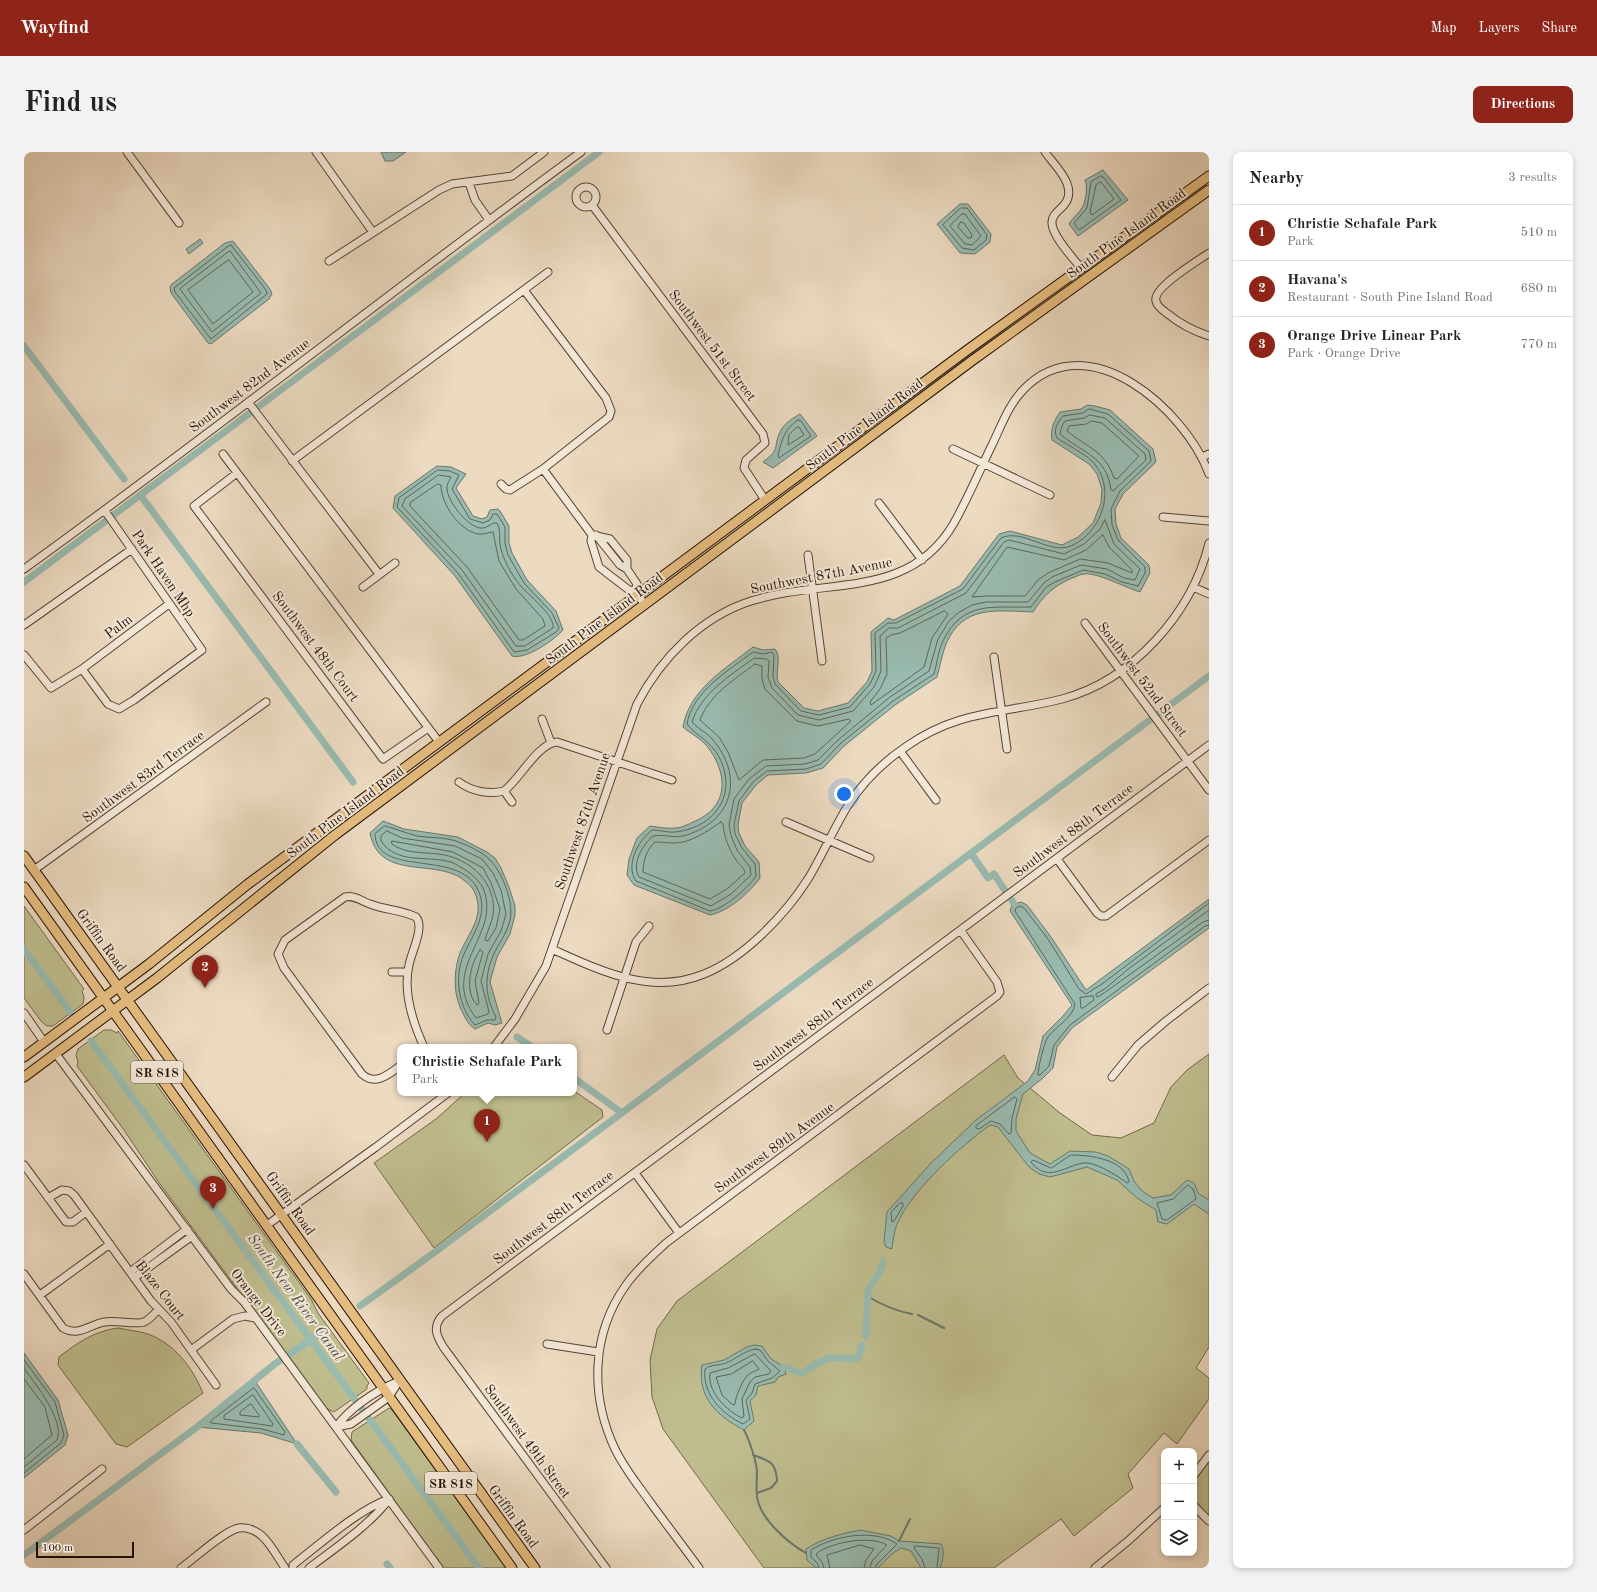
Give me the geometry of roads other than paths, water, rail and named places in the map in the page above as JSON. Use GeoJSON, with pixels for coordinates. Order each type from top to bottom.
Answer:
{"type":"FeatureCollection","features":[{"type":"Feature","properties":{"kind":"main road","name":"South Pine Island Road"},"geometry":{"type":"LineString","coordinates":[[24,1057],[104,998],[248,884],[504,694],[636,593],[1209,176]]}},
{"type":"Feature","properties":{"kind":"main road","name":"South Pine Island Road"},"geometry":{"type":"LineString","coordinates":[[24,1077],[128,1000],[335,835],[967,365],[1209,190]]}},
{"type":"Feature","properties":{"kind":"main road"},"geometry":{"type":"LineString","coordinates":[[504,694],[512,704]]}},
{"type":"Feature","properties":{"kind":"main road","name":"Griffin Road"},"geometry":{"type":"LineString","coordinates":[[24,856],[119,986],[535,1568]]}},
{"type":"Feature","properties":{"kind":"main road","name":"SR 818"},"geometry":{"type":"LineString","coordinates":[[24,887],[268,1225],[382,1388],[512,1568]]}},
{"type":"Feature","properties":{"kind":"street"},"geometry":{"type":"LineString","coordinates":[[316,152],[372,231]]}},
{"type":"Feature","properties":{"kind":"street"},"geometry":{"type":"LineString","coordinates":[[329,260],[372,231],[440,190],[452,184],[469,183],[512,176],[544,152]]}},
{"type":"Feature","properties":{"kind":"street","name":"Southwest 82nd Avenue"},"geometry":{"type":"LineString","coordinates":[[24,569],[250,405],[489,220],[581,152]]}},
{"type":"Feature","properties":{"kind":"street"},"geometry":{"type":"LineString","coordinates":[[1045,152],[1067,182],[1070,190],[1069,198],[1057,212],[1052,221],[1054,232],[1081,268]]}},
{"type":"Feature","properties":{"kind":"street"},"geometry":{"type":"LineString","coordinates":[[129,153],[179,223]]}},
{"type":"Feature","properties":{"kind":"street"},"geometry":{"type":"LineString","coordinates":[[469,183],[475,200],[489,220]]}},
{"type":"Feature","properties":{"kind":"street","name":"Southwest 51st Street"},"geometry":{"type":"LineString","coordinates":[[592,205],[764,434],[765,443],[746,460],[744,468],[765,500]]}},
{"type":"Feature","properties":{"kind":"street"},"geometry":{"type":"LineString","coordinates":[[1209,253],[1166,284],[1157,294],[1156,301],[1164,310],[1184,326],[1209,336]]}},
{"type":"Feature","properties":{"kind":"street"},"geometry":{"type":"LineString","coordinates":[[292,461],[548,272]]}},
{"type":"Feature","properties":{"kind":"street"},"geometry":{"type":"LineString","coordinates":[[501,484],[506,489],[510,490],[543,469],[609,417],[611,412],[606,398],[524,290]]}},
{"type":"Feature","properties":{"kind":"street","name":"Southwest 87th Avenue"},"geometry":{"type":"LineString","coordinates":[[496,1044],[515,1019],[537,983],[552,949],[631,719],[643,692],[663,663],[685,640],[709,622],[749,601],[775,594],[885,578],[902,572],[922,560],[938,546],[950,531],[1009,409],[1027,386],[1038,378],[1057,370],[1084,366],[1109,372],[1149,395],[1177,420],[1202,457],[1209,474]]}},
{"type":"Feature","properties":{"kind":"street"},"geometry":{"type":"LineString","coordinates":[[250,405],[379,574]]}},
{"type":"Feature","properties":{"kind":"street"},"geometry":{"type":"LineString","coordinates":[[953,449],[1050,495]]}},
{"type":"Feature","properties":{"kind":"street"},"geometry":{"type":"LineString","coordinates":[[223,454],[439,742]]}},
{"type":"Feature","properties":{"kind":"street"},"geometry":{"type":"LineString","coordinates":[[1202,457],[1209,454]]}},
{"type":"Feature","properties":{"kind":"street"},"geometry":{"type":"LineString","coordinates":[[543,469],[594,535],[620,565],[627,568]]}},
{"type":"Feature","properties":{"kind":"street","name":"Southwest 48th Court"},"geometry":{"type":"LineString","coordinates":[[237,473],[194,506],[383,759],[428,728]]}},
{"type":"Feature","properties":{"kind":"street"},"geometry":{"type":"LineString","coordinates":[[880,503],[922,560]]}},
{"type":"Feature","properties":{"kind":"street","name":"Park Haven Mhp"},"geometry":{"type":"LineString","coordinates":[[82,669],[108,704],[119,709],[134,700],[202,650],[105,511]]}},
{"type":"Feature","properties":{"kind":"street"},"geometry":{"type":"LineString","coordinates":[[1163,517],[1209,522]]}},
{"type":"Feature","properties":{"kind":"street"},"geometry":{"type":"LineString","coordinates":[[594,535],[591,542],[599,567],[629,590],[636,593],[645,605]]}},
{"type":"Feature","properties":{"kind":"street"},"geometry":{"type":"LineString","coordinates":[[594,535],[610,539],[627,560],[627,568],[637,584],[636,593]]}},
{"type":"Feature","properties":{"kind":"street"},"geometry":{"type":"LineString","coordinates":[[552,949],[624,978],[642,982],[673,983],[703,975],[726,963],[747,947],[781,915],[809,878],[829,840],[856,795],[875,772],[900,751],[922,736],[948,724],[973,715],[1038,704],[1068,697],[1092,687],[1120,670],[1138,657],[1165,630],[1178,614],[1193,587],[1209,543]]}},
{"type":"Feature","properties":{"kind":"street"},"geometry":{"type":"LineString","coordinates":[[595,555],[617,547]]}},
{"type":"Feature","properties":{"kind":"street"},"geometry":{"type":"LineString","coordinates":[[24,624],[132,549]]}},
{"type":"Feature","properties":{"kind":"street"},"geometry":{"type":"LineString","coordinates":[[808,555],[822,661]]}},
{"type":"Feature","properties":{"kind":"street"},"geometry":{"type":"LineString","coordinates":[[363,587],[395,563]]}},
{"type":"Feature","properties":{"kind":"street"},"geometry":{"type":"LineString","coordinates":[[1193,587],[1209,594]]}},
{"type":"Feature","properties":{"kind":"street","name":"Palm"},"geometry":{"type":"LineString","coordinates":[[24,655],[50,688],[82,669],[169,604]]}},
{"type":"Feature","properties":{"kind":"street","name":"Southwest 52nd Street"},"geometry":{"type":"LineString","coordinates":[[1085,623],[1209,790]]}},
{"type":"Feature","properties":{"kind":"street"},"geometry":{"type":"LineString","coordinates":[[994,657],[1007,749]]}},
{"type":"Feature","properties":{"kind":"street","name":"Southwest 83rd Terrace"},"geometry":{"type":"LineString","coordinates":[[34,870],[266,702]]}},
{"type":"Feature","properties":{"kind":"street"},"geometry":{"type":"LineString","coordinates":[[542,719],[551,743]]}},
{"type":"Feature","properties":{"kind":"street"},"geometry":{"type":"LineString","coordinates":[[459,782],[475,791],[504,791],[543,748],[551,743],[563,743],[672,780]]}},
{"type":"Feature","properties":{"kind":"street","name":"Southwest 88th Terrace"},"geometry":{"type":"LineString","coordinates":[[436,1326],[442,1316],[1209,745]]}},
{"type":"Feature","properties":{"kind":"street"},"geometry":{"type":"LineString","coordinates":[[900,751],[936,800]]}},
{"type":"Feature","properties":{"kind":"street"},"geometry":{"type":"LineString","coordinates":[[504,791],[512,802]]}},
{"type":"Feature","properties":{"kind":"street"},"geometry":{"type":"LineString","coordinates":[[786,822],[870,858]]}},
{"type":"Feature","properties":{"kind":"street"},"geometry":{"type":"LineString","coordinates":[[1057,859],[1101,916],[1106,916],[1209,840]]}},
{"type":"Feature","properties":{"kind":"street"},"geometry":{"type":"LineString","coordinates":[[397,1068],[384,1077],[369,1079],[357,1068],[278,958],[279,950],[285,940],[342,898],[350,896],[383,909],[407,913],[418,920],[420,927],[408,972],[412,1013],[423,1044]]}},
{"type":"Feature","properties":{"kind":"street"},"geometry":{"type":"LineString","coordinates":[[607,1030],[636,942],[649,926]]}},
{"type":"Feature","properties":{"kind":"street","name":"Southwest 89th Avenue"},"geometry":{"type":"LineString","coordinates":[[699,1568],[631,1476],[616,1450],[605,1425],[597,1388],[598,1352],[606,1323],[626,1286],[650,1258],[679,1233],[987,1006],[1000,992],[997,982],[960,931]]}},
{"type":"Feature","properties":{"kind":"street"},"geometry":{"type":"LineString","coordinates":[[392,972],[408,972]]}},
{"type":"Feature","properties":{"kind":"street"},"geometry":{"type":"LineString","coordinates":[[1112,1077],[1138,1045],[1166,1020],[1209,988]]}},
{"type":"Feature","properties":{"kind":"street"},"geometry":{"type":"LineString","coordinates":[[24,1013],[44,1042]]}},
{"type":"Feature","properties":{"kind":"street","name":"Orange Drive"},"geometry":{"type":"LineString","coordinates":[[56,1054],[192,1236],[256,1318],[439,1568]]}},
{"type":"Feature","properties":{"kind":"street"},"geometry":{"type":"LineString","coordinates":[[268,1225],[444,1096]]}},
{"type":"Feature","properties":{"kind":"street"},"geometry":{"type":"LineString","coordinates":[[24,1165],[66,1222],[73,1222],[86,1212]]}},
{"type":"Feature","properties":{"kind":"street"},"geometry":{"type":"LineString","coordinates":[[635,1173],[679,1233]]}},
{"type":"Feature","properties":{"kind":"street","name":"Blaze Court"},"geometry":{"type":"LineString","coordinates":[[48,1198],[62,1190],[69,1191],[158,1310],[171,1322],[216,1385]]}},
{"type":"Feature","properties":{"kind":"street"},"geometry":{"type":"LineString","coordinates":[[130,1272],[187,1229]]}},
{"type":"Feature","properties":{"kind":"street"},"geometry":{"type":"LineString","coordinates":[[134,1278],[192,1236]]}},
{"type":"Feature","properties":{"kind":"street"},"geometry":{"type":"LineString","coordinates":[[40,1295],[110,1244]]}},
{"type":"Feature","properties":{"kind":"street"},"geometry":{"type":"LineString","coordinates":[[24,1274],[63,1328],[76,1333],[104,1322],[117,1320],[140,1323],[145,1322],[158,1310]]}},
{"type":"Feature","properties":{"kind":"street"},"geometry":{"type":"LineString","coordinates":[[191,1350],[233,1319],[245,1316],[256,1318]]}},
{"type":"Feature","properties":{"kind":"street","name":"Southwest 49th Street"},"geometry":{"type":"LineString","coordinates":[[436,1326],[437,1338],[444,1348],[606,1568]]}},
{"type":"Feature","properties":{"kind":"street"},"geometry":{"type":"LineString","coordinates":[[547,1344],[598,1352]]}},
{"type":"Feature","properties":{"kind":"street"},"geometry":{"type":"LineString","coordinates":[[336,1427],[345,1415],[382,1388],[400,1381]]}},
{"type":"Feature","properties":{"kind":"street"},"geometry":{"type":"LineString","coordinates":[[336,1427],[351,1424],[381,1403],[389,1397],[400,1381]]}},
{"type":"Feature","properties":{"kind":"street"},"geometry":{"type":"LineString","coordinates":[[1197,1471],[1209,1455]]}},
{"type":"Feature","properties":{"kind":"street"},"geometry":{"type":"LineString","coordinates":[[24,1530],[102,1469]]}},
{"type":"Feature","properties":{"kind":"street"},"geometry":{"type":"LineString","coordinates":[[292,1568],[293,1565],[364,1511],[389,1499]]}},
{"type":"Feature","properties":{"kind":"street"},"geometry":{"type":"LineString","coordinates":[[309,1568],[381,1510],[389,1499]]}},
{"type":"Feature","properties":{"kind":"street"},"geometry":{"type":"LineString","coordinates":[[1197,1509],[1209,1521]]}},
{"type":"Feature","properties":{"kind":"street"},"geometry":{"type":"LineString","coordinates":[[1095,1568],[1128,1541],[1161,1511]]}},
{"type":"Feature","properties":{"kind":"street"},"geometry":{"type":"LineString","coordinates":[[181,1568],[228,1533],[240,1528],[247,1528],[256,1531],[263,1537],[285,1568]]}},
{"type":"Feature","properties":{"kind":"street"},"geometry":{"type":"LineString","coordinates":[[328,1539],[334,1548]]}},
{"type":"Feature","properties":{"kind":"water"},"geometry":{"type":"Polygon","coordinates":[[[381,152],[406,152],[393,161],[385,161],[381,152]]]}},
{"type":"Feature","properties":{"kind":"water"},"geometry":{"type":"Polygon","coordinates":[[[1103,170],[1128,200],[1078,236],[1069,224],[1083,206],[1086,197],[1085,180],[1103,170]]]}},
{"type":"Feature","properties":{"kind":"water"},"geometry":{"type":"Polygon","coordinates":[[[960,204],[968,204],[991,234],[990,242],[975,254],[960,253],[937,224],[960,204]]]}},
{"type":"Feature","properties":{"kind":"water"},"geometry":{"type":"Polygon","coordinates":[[[200,239],[203,243],[189,254],[186,249],[200,239]]]}},
{"type":"Feature","properties":{"kind":"water"},"geometry":{"type":"Polygon","coordinates":[[[233,241],[270,289],[272,294],[269,299],[211,344],[208,343],[171,293],[170,287],[225,243],[233,241]]]}},
{"type":"Feature","properties":{"kind":"water"},"geometry":{"type":"Polygon","coordinates":[[[1087,405],[1110,410],[1153,449],[1156,462],[1123,494],[1115,509],[1116,524],[1121,538],[1149,565],[1150,573],[1140,592],[1096,575],[1082,574],[1055,588],[1045,596],[1033,612],[995,611],[972,616],[962,622],[953,631],[946,644],[937,677],[895,705],[844,746],[823,768],[806,773],[768,775],[756,785],[742,803],[738,825],[739,833],[745,846],[759,862],[760,878],[738,901],[724,910],[710,915],[634,885],[627,875],[629,859],[637,838],[650,826],[662,828],[680,827],[705,816],[719,799],[722,789],[722,779],[714,757],[705,743],[683,727],[687,714],[700,691],[720,672],[753,647],[763,650],[775,649],[778,656],[778,682],[804,708],[818,711],[848,703],[867,682],[872,671],[871,632],[888,618],[894,620],[960,586],[999,534],[1010,531],[1062,545],[1078,537],[1093,523],[1101,503],[1102,489],[1097,474],[1089,464],[1052,440],[1053,425],[1060,412],[1081,409],[1087,405]]]}},
{"type":"Feature","properties":{"kind":"water"},"geometry":{"type":"Polygon","coordinates":[[[800,414],[817,436],[773,468],[763,462],[775,450],[778,436],[783,427],[800,414]]]}},
{"type":"Feature","properties":{"kind":"water"},"geometry":{"type":"Polygon","coordinates":[[[437,466],[451,467],[466,474],[456,488],[473,516],[482,519],[487,517],[490,510],[498,509],[500,511],[509,526],[509,543],[512,553],[527,580],[556,611],[563,630],[553,639],[532,652],[525,655],[512,656],[455,576],[393,508],[395,496],[437,466]]]}},
{"type":"Feature","properties":{"kind":"water"},"geometry":{"type":"Polygon","coordinates":[[[383,821],[404,829],[458,837],[487,852],[495,858],[501,868],[515,906],[515,915],[510,934],[497,957],[490,982],[502,1023],[495,1025],[488,1023],[475,1029],[470,1025],[464,1016],[456,994],[455,980],[458,960],[477,916],[477,900],[473,889],[461,878],[449,873],[395,863],[384,857],[375,848],[370,833],[383,821]]]}},
{"type":"Feature","properties":{"kind":"water"},"geometry":{"type":"Polygon","coordinates":[[[1209,899],[1209,928],[1072,1028],[1057,1047],[1053,1068],[1023,1094],[1016,1119],[1016,1131],[1030,1153],[1050,1164],[1070,1151],[1096,1152],[1108,1156],[1129,1169],[1134,1181],[1142,1191],[1153,1198],[1171,1195],[1187,1180],[1194,1183],[1198,1193],[1209,1200],[1209,1214],[1194,1204],[1167,1224],[1158,1222],[1156,1210],[1137,1198],[1117,1180],[1087,1167],[1050,1177],[1039,1174],[1029,1167],[998,1127],[990,1125],[952,1156],[926,1182],[905,1209],[898,1222],[892,1249],[886,1247],[884,1241],[887,1212],[931,1163],[976,1120],[1028,1081],[1035,1070],[1043,1036],[1072,1005],[1010,911],[1012,905],[1021,902],[1027,905],[1051,937],[1086,990],[1209,899]]]}},
{"type":"Feature","properties":{"kind":"water"},"geometry":{"type":"Polygon","coordinates":[[[754,1345],[762,1346],[771,1359],[784,1367],[786,1374],[778,1377],[775,1382],[758,1386],[756,1395],[750,1401],[754,1421],[744,1430],[725,1418],[711,1404],[703,1387],[701,1376],[702,1365],[724,1360],[747,1347],[754,1345]]]}},
{"type":"Feature","properties":{"kind":"water"},"geometry":{"type":"Polygon","coordinates":[[[24,1353],[58,1400],[68,1435],[65,1445],[24,1478],[24,1353]]]}},
{"type":"Feature","properties":{"kind":"water"},"geometry":{"type":"Polygon","coordinates":[[[255,1381],[297,1444],[261,1433],[197,1427],[255,1381]]]}},
{"type":"Feature","properties":{"kind":"water"},"geometry":{"type":"Polygon","coordinates":[[[860,1530],[891,1536],[899,1541],[941,1544],[943,1556],[940,1568],[921,1568],[911,1551],[901,1548],[892,1554],[878,1568],[816,1568],[807,1560],[806,1549],[812,1545],[832,1537],[860,1530]]]}},
{"type":"Feature","properties":{"kind":"waterway"},"geometry":{"type":"LineString","coordinates":[[24,582],[599,152]]}},
{"type":"Feature","properties":{"kind":"waterway"},"geometry":{"type":"LineString","coordinates":[[24,346],[124,479]]}},
{"type":"Feature","properties":{"kind":"waterway"},"geometry":{"type":"LineString","coordinates":[[141,496],[353,782]]}},
{"type":"Feature","properties":{"kind":"waterway"},"geometry":{"type":"LineString","coordinates":[[360,1306],[435,1252],[1209,676]]}},
{"type":"Feature","properties":{"kind":"waterway"},"geometry":{"type":"LineString","coordinates":[[971,853],[988,878],[994,874],[1006,892]]}},
{"type":"Feature","properties":{"kind":"waterway"},"geometry":{"type":"LineString","coordinates":[[1011,899],[1014,904]]}},
{"type":"Feature","properties":{"kind":"waterway","name":"South New River Canal"},"geometry":{"type":"LineString","coordinates":[[24,949],[71,1013]]}},
{"type":"Feature","properties":{"kind":"waterway"},"geometry":{"type":"LineString","coordinates":[[517,1037],[528,1044]]}},
{"type":"Feature","properties":{"kind":"waterway","name":"South New River Canal"},"geometry":{"type":"LineString","coordinates":[[91,1041],[479,1568]]}},
{"type":"Feature","properties":{"kind":"waterway"},"geometry":{"type":"LineString","coordinates":[[577,1080],[622,1113]]}},
{"type":"Feature","properties":{"kind":"waterway"},"geometry":{"type":"LineString","coordinates":[[866,1336],[868,1291],[880,1271],[883,1262]]}},
{"type":"Feature","properties":{"kind":"waterway"},"geometry":{"type":"LineString","coordinates":[[867,1296],[889,1307],[912,1314]]}},
{"type":"Feature","properties":{"kind":"waterway"},"geometry":{"type":"LineString","coordinates":[[918,1315],[944,1328]]}},
{"type":"Feature","properties":{"kind":"waterway"},"geometry":{"type":"LineString","coordinates":[[24,1555],[197,1427],[276,1363],[324,1331]]}},
{"type":"Feature","properties":{"kind":"waterway"},"geometry":{"type":"LineString","coordinates":[[784,1367],[802,1373],[826,1359],[858,1358],[862,1345]]}},
{"type":"Feature","properties":{"kind":"waterway"},"geometry":{"type":"LineString","coordinates":[[744,1430],[755,1461],[757,1471],[757,1496],[763,1513],[783,1536],[806,1553]]}},
{"type":"Feature","properties":{"kind":"waterway"},"geometry":{"type":"LineString","coordinates":[[297,1444],[336,1492]]}},
{"type":"Feature","properties":{"kind":"waterway"},"geometry":{"type":"LineString","coordinates":[[753,1455],[771,1463],[775,1470],[777,1481],[771,1488],[757,1493]]}},
{"type":"Feature","properties":{"kind":"waterway"},"geometry":{"type":"LineString","coordinates":[[899,1541],[910,1519]]}},
{"type":"Feature","properties":{"kind":"waterway"},"geometry":{"type":"LineString","coordinates":[[387,1564],[390,1568]]}},
{"type":"Feature","properties":{"kind":"place","name":"Havana's"},"geometry":{"type":"Point","coordinates":[205,988]}},
{"type":"Feature","properties":{"kind":"place","name":"Christie Schafale Park"},"geometry":{"type":"Point","coordinates":[487,1142]}},
{"type":"Feature","properties":{"kind":"place","name":"Orange Drive Linear Park"},"geometry":{"type":"Point","coordinates":[213,1209]}}]}
